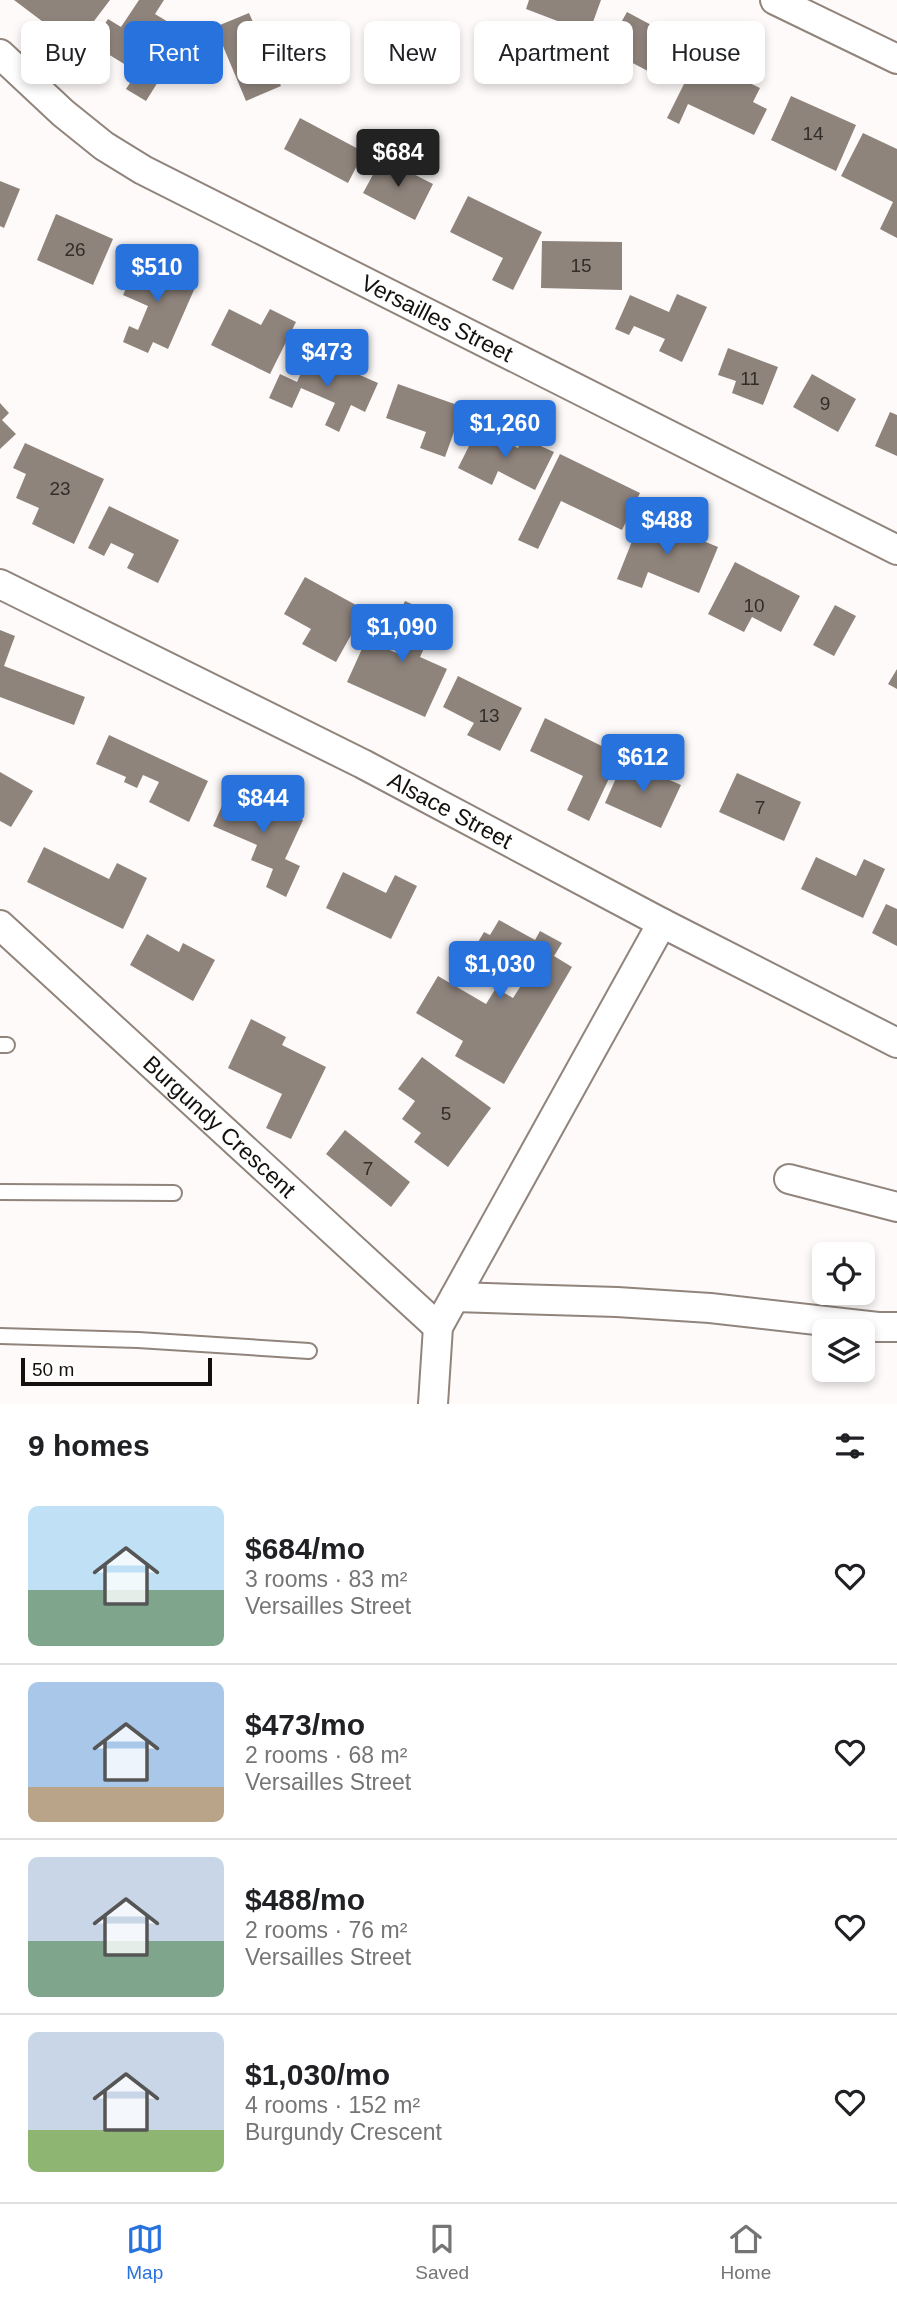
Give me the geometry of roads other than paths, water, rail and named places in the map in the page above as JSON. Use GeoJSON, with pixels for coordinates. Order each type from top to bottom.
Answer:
{"type":"FeatureCollection","features":[{"type":"Feature","properties":{"kind":"street"},"geometry":{"type":"LineString","coordinates":[[775,0],[897,59]]}},
{"type":"Feature","properties":{"kind":"street","name":"Versailles Street"},"geometry":{"type":"LineString","coordinates":[[0,54],[63,113],[104,146],[143,170],[897,550]]}},
{"type":"Feature","properties":{"kind":"street","name":"Alsace Street"},"geometry":{"type":"LineString","coordinates":[[0,584],[363,764],[662,923],[897,1042]]}},
{"type":"Feature","properties":{"kind":"street"},"geometry":{"type":"LineString","coordinates":[[433,1403],[438,1327],[662,923]]}},
{"type":"Feature","properties":{"kind":"street","name":"Burgundy Crescent"},"geometry":{"type":"LineString","coordinates":[[0,925],[438,1327]]}},
{"type":"Feature","properties":{"kind":"street"},"geometry":{"type":"LineString","coordinates":[[789,1179],[897,1207]]}},
{"type":"Feature","properties":{"kind":"street"},"geometry":{"type":"LineString","coordinates":[[455,1297],[710,1308],[897,1327]]}},
{"type":"Feature","properties":{"kind":"lane"},"geometry":{"type":"LineString","coordinates":[[0,1192],[174,1194]]}},
{"type":"Feature","properties":{"kind":"lane"},"geometry":{"type":"LineString","coordinates":[[0,1336],[138,1340],[309,1351]]}}]}
